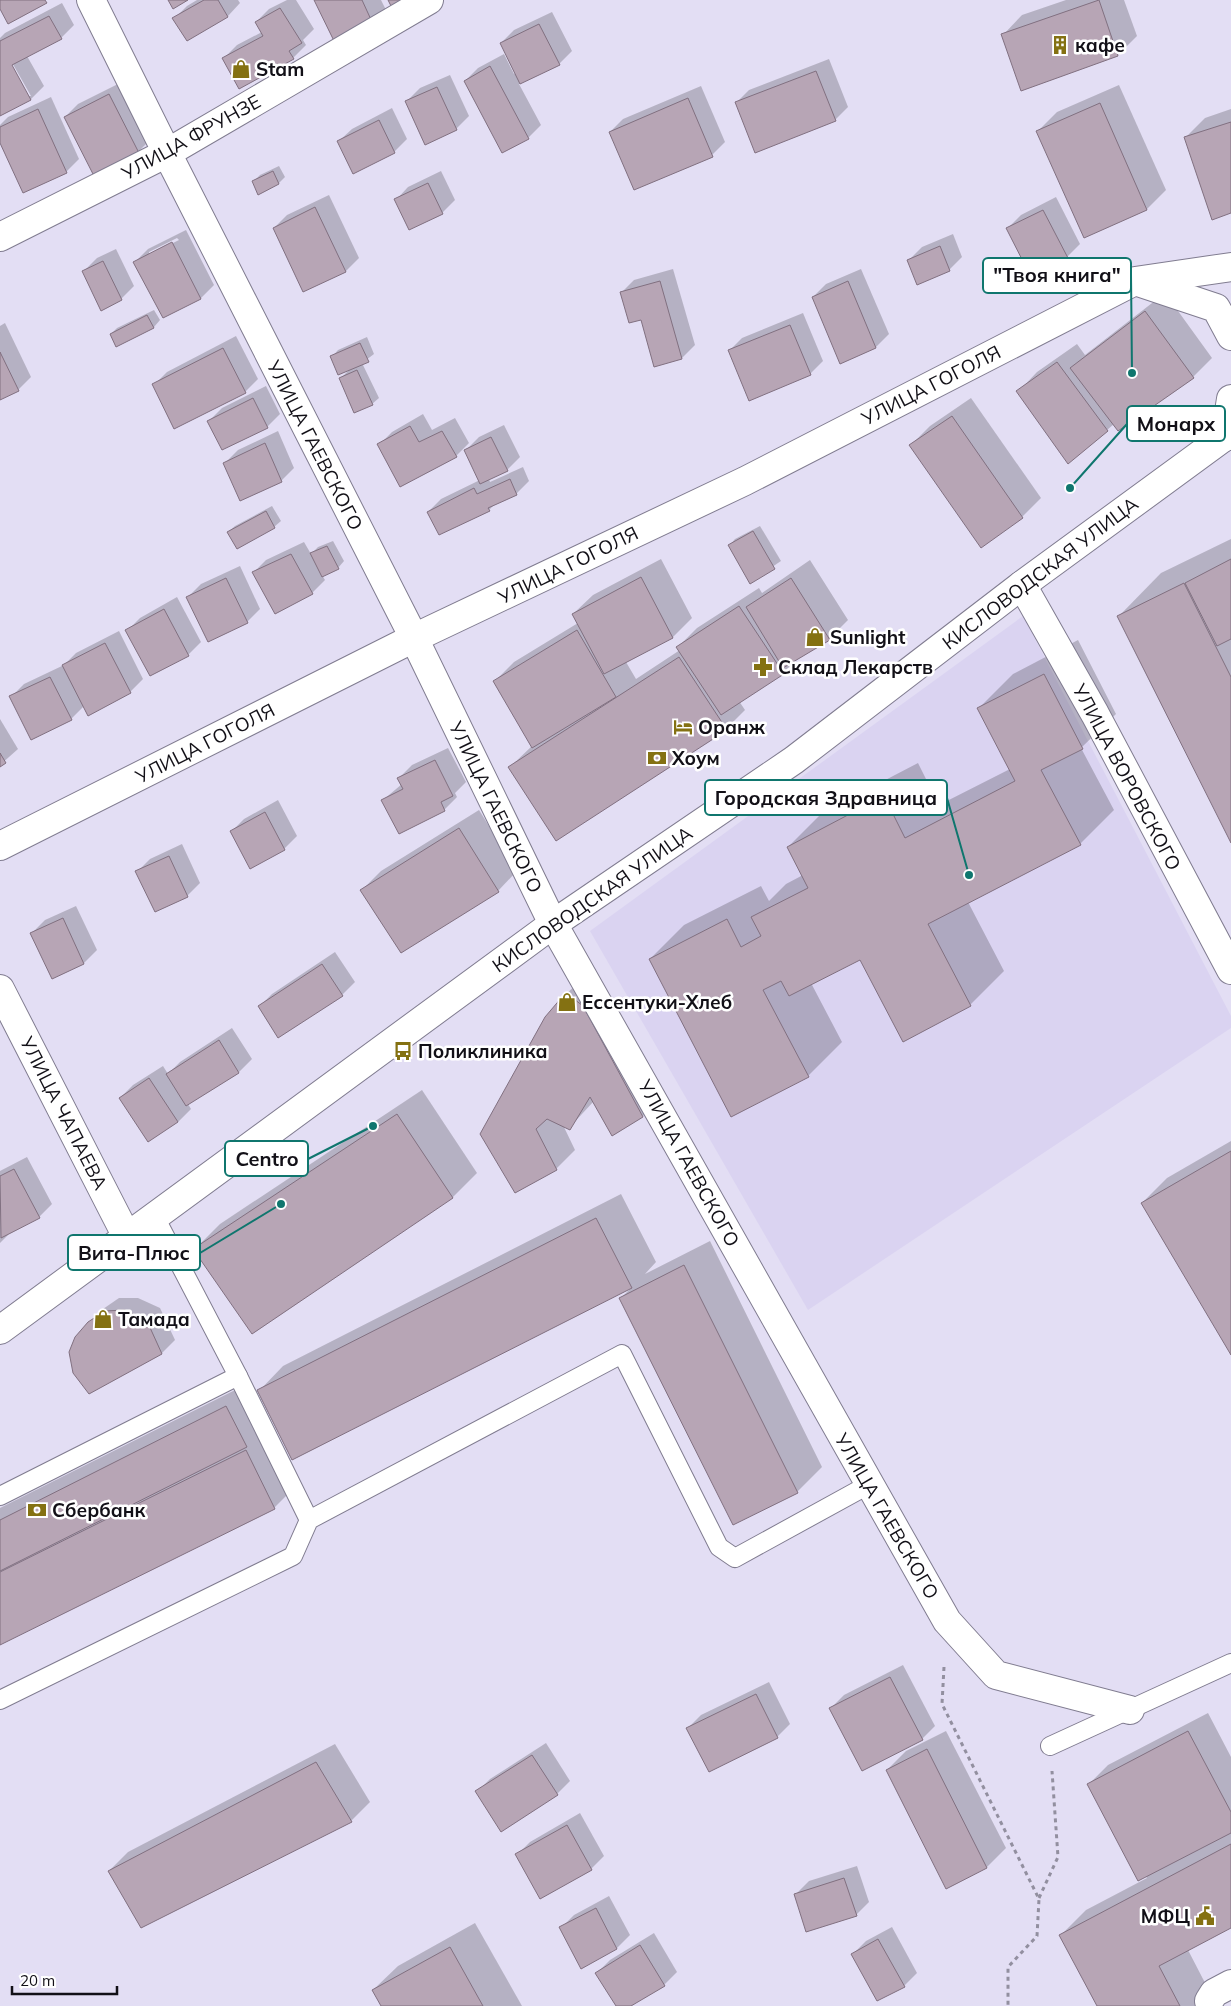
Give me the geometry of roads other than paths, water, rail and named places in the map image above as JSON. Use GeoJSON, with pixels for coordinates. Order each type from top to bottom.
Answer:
{"type":"FeatureCollection","features":[{"type":"Feature","properties":{"kind":"street","name":"УЛИЦА ГАЕВСКОГО"},"geometry":{"type":"LineString","coordinates":[[91,0],[414,638],[553,924],[947,1621],[996,1675],[1130,1710]]}},
{"type":"Feature","properties":{"kind":"street","name":"УЛИЦА ФРУНЗЕ"},"geometry":{"type":"LineString","coordinates":[[0,237],[167,153],[429,0]]}},
{"type":"Feature","properties":{"kind":"street","name":"УЛИЦА ГОГОЛЯ"},"geometry":{"type":"LineString","coordinates":[[0,846],[414,638],[745,481],[1135,281],[1231,267]]}},
{"type":"Feature","properties":{"kind":"street"},"geometry":{"type":"LineString","coordinates":[[1135,281],[1216,308],[1231,336]]}},
{"type":"Feature","properties":{"kind":"street"},"geometry":{"type":"LineString","coordinates":[[1228,434],[1231,399]]}},
{"type":"Feature","properties":{"kind":"street","name":"КИСЛОВОДСКАЯ УЛИЦА"},"geometry":{"type":"LineString","coordinates":[[0,1330],[331,1085],[553,924],[794,760],[1022,585],[1228,434]]}},
{"type":"Feature","properties":{"kind":"street","name":"УЛИЦА ВОРОВСКОГО"},"geometry":{"type":"LineString","coordinates":[[1022,585],[1095,714],[1231,970]]}},
{"type":"Feature","properties":{"kind":"street","name":"УЛИЦА ЧАПАЕВА"},"geometry":{"type":"LineString","coordinates":[[0,989],[127,1237]]}},
{"type":"Feature","properties":{"kind":"street"},"geometry":{"type":"LineString","coordinates":[[1209,2001],[1214,1994],[1231,1984]]}},
{"type":"Feature","properties":{"kind":"lane"},"geometry":{"type":"LineString","coordinates":[[155,1217],[238,1376],[308,1520]]}},
{"type":"Feature","properties":{"kind":"lane"},"geometry":{"type":"LineString","coordinates":[[0,1700],[293,1556],[308,1520],[622,1354],[719,1547],[735,1558],[868,1484]]}},
{"type":"Feature","properties":{"kind":"lane"},"geometry":{"type":"LineString","coordinates":[[0,1496],[238,1376]]}},
{"type":"Feature","properties":{"kind":"lane"},"geometry":{"type":"LineString","coordinates":[[1050,1746],[1231,1663]]}},
{"type":"Feature","properties":{"kind":"place","name":"кафе"},"geometry":{"type":"Point","coordinates":[1060,45]}},
{"type":"Feature","properties":{"kind":"place","name":"Stam"},"geometry":{"type":"Point","coordinates":[241,69]}},
{"type":"Feature","properties":{"kind":"place","name":"\"Твоя книга\""},"geometry":{"type":"Point","coordinates":[1132,373]}},
{"type":"Feature","properties":{"kind":"place","name":"Монарх"},"geometry":{"type":"Point","coordinates":[1070,488]}},
{"type":"Feature","properties":{"kind":"place","name":"Sunlight"},"geometry":{"type":"Point","coordinates":[815,637]}},
{"type":"Feature","properties":{"kind":"place","name":"Склад Лекарств"},"geometry":{"type":"Point","coordinates":[763,667]}},
{"type":"Feature","properties":{"kind":"place","name":"Оранж"},"geometry":{"type":"Point","coordinates":[683,727]}},
{"type":"Feature","properties":{"kind":"place","name":"Хоум"},"geometry":{"type":"Point","coordinates":[657,758]}},
{"type":"Feature","properties":{"kind":"place","name":"Городская Здравница"},"geometry":{"type":"Point","coordinates":[969,875]}},
{"type":"Feature","properties":{"kind":"place","name":"Ессентуки-Хлеб"},"geometry":{"type":"Point","coordinates":[567,1002]}},
{"type":"Feature","properties":{"kind":"place","name":"Поликлиника"},"geometry":{"type":"Point","coordinates":[403,1051]}},
{"type":"Feature","properties":{"kind":"place","name":"Centro"},"geometry":{"type":"Point","coordinates":[373,1126]}},
{"type":"Feature","properties":{"kind":"place","name":"Вита-Плюс"},"geometry":{"type":"Point","coordinates":[281,1204]}},
{"type":"Feature","properties":{"kind":"place","name":"Тамада"},"geometry":{"type":"Point","coordinates":[103,1319]}},
{"type":"Feature","properties":{"kind":"place","name":"Сбербанк"},"geometry":{"type":"Point","coordinates":[37,1510]}},
{"type":"Feature","properties":{"kind":"place","name":"МФЦ"},"geometry":{"type":"Point","coordinates":[1205,1916]}}]}
